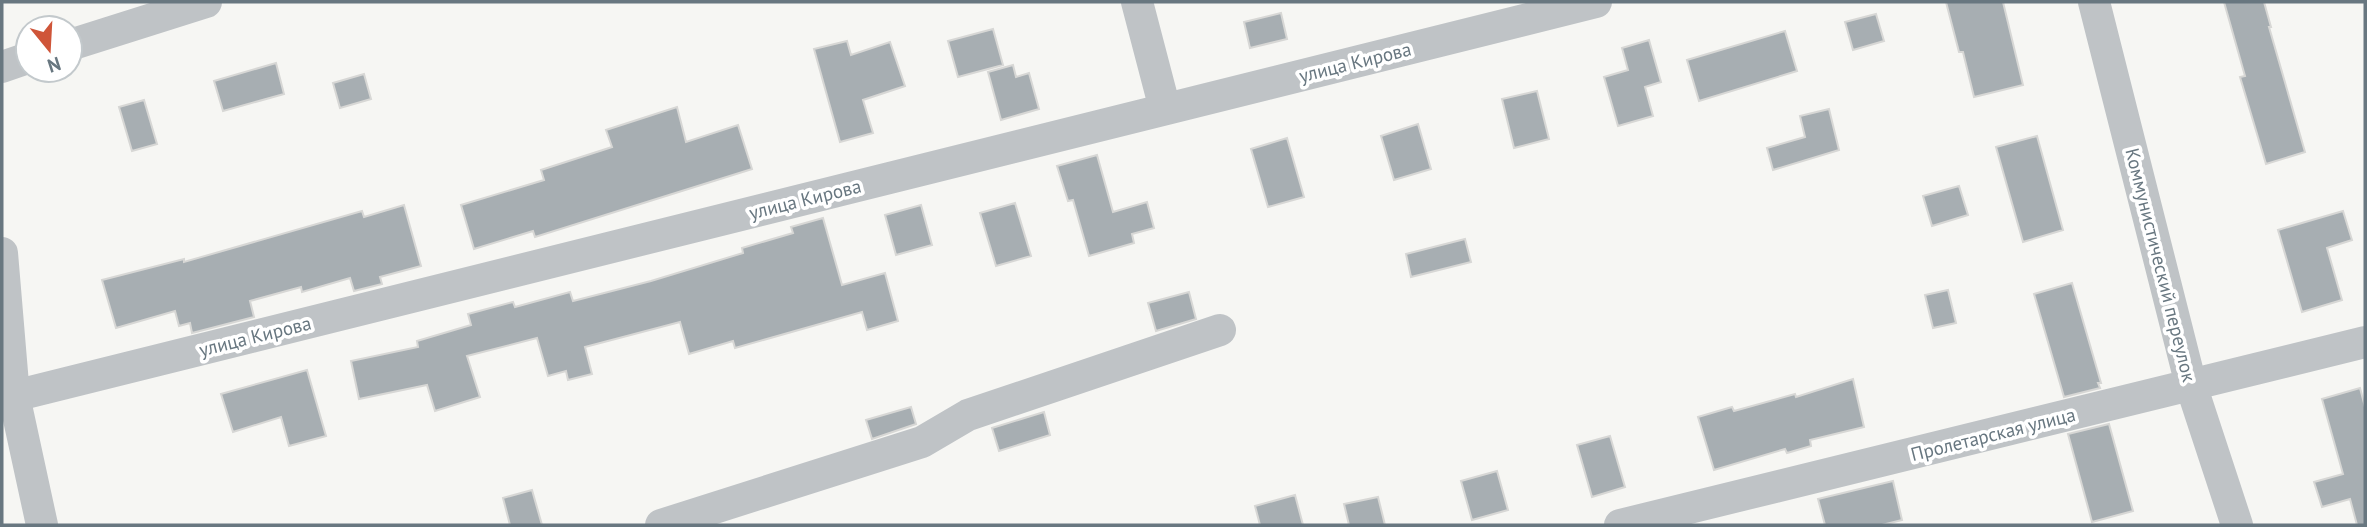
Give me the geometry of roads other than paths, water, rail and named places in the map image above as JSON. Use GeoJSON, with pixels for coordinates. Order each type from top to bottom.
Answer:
{"type":"FeatureCollection","features":[{"type":"Feature","properties":{"kind":"street"},"geometry":{"type":"LineString","coordinates":[[84,41],[206,2]]}},
{"type":"Feature","properties":{"kind":"street"},"geometry":{"type":"LineString","coordinates":[[1137,2],[1165,109]]}},
{"type":"Feature","properties":{"kind":"street","name":"улица Кирова"},"geometry":{"type":"LineString","coordinates":[[14,396],[1596,2]]}},
{"type":"Feature","properties":{"kind":"street","name":"Коммунистический переулок"},"geometry":{"type":"LineString","coordinates":[[2094,2],[2190,385],[2237,525]]}},
{"type":"Feature","properties":{"kind":"street"},"geometry":{"type":"LineString","coordinates":[[2,253],[14,396],[42,525]]}},
{"type":"Feature","properties":{"kind":"street"},"geometry":{"type":"LineString","coordinates":[[661,525],[922,442],[968,415],[1220,331]]}},
{"type":"Feature","properties":{"kind":"street","name":"Пролетарская улица"},"geometry":{"type":"LineString","coordinates":[[1620,525],[2365,342]]}}]}
